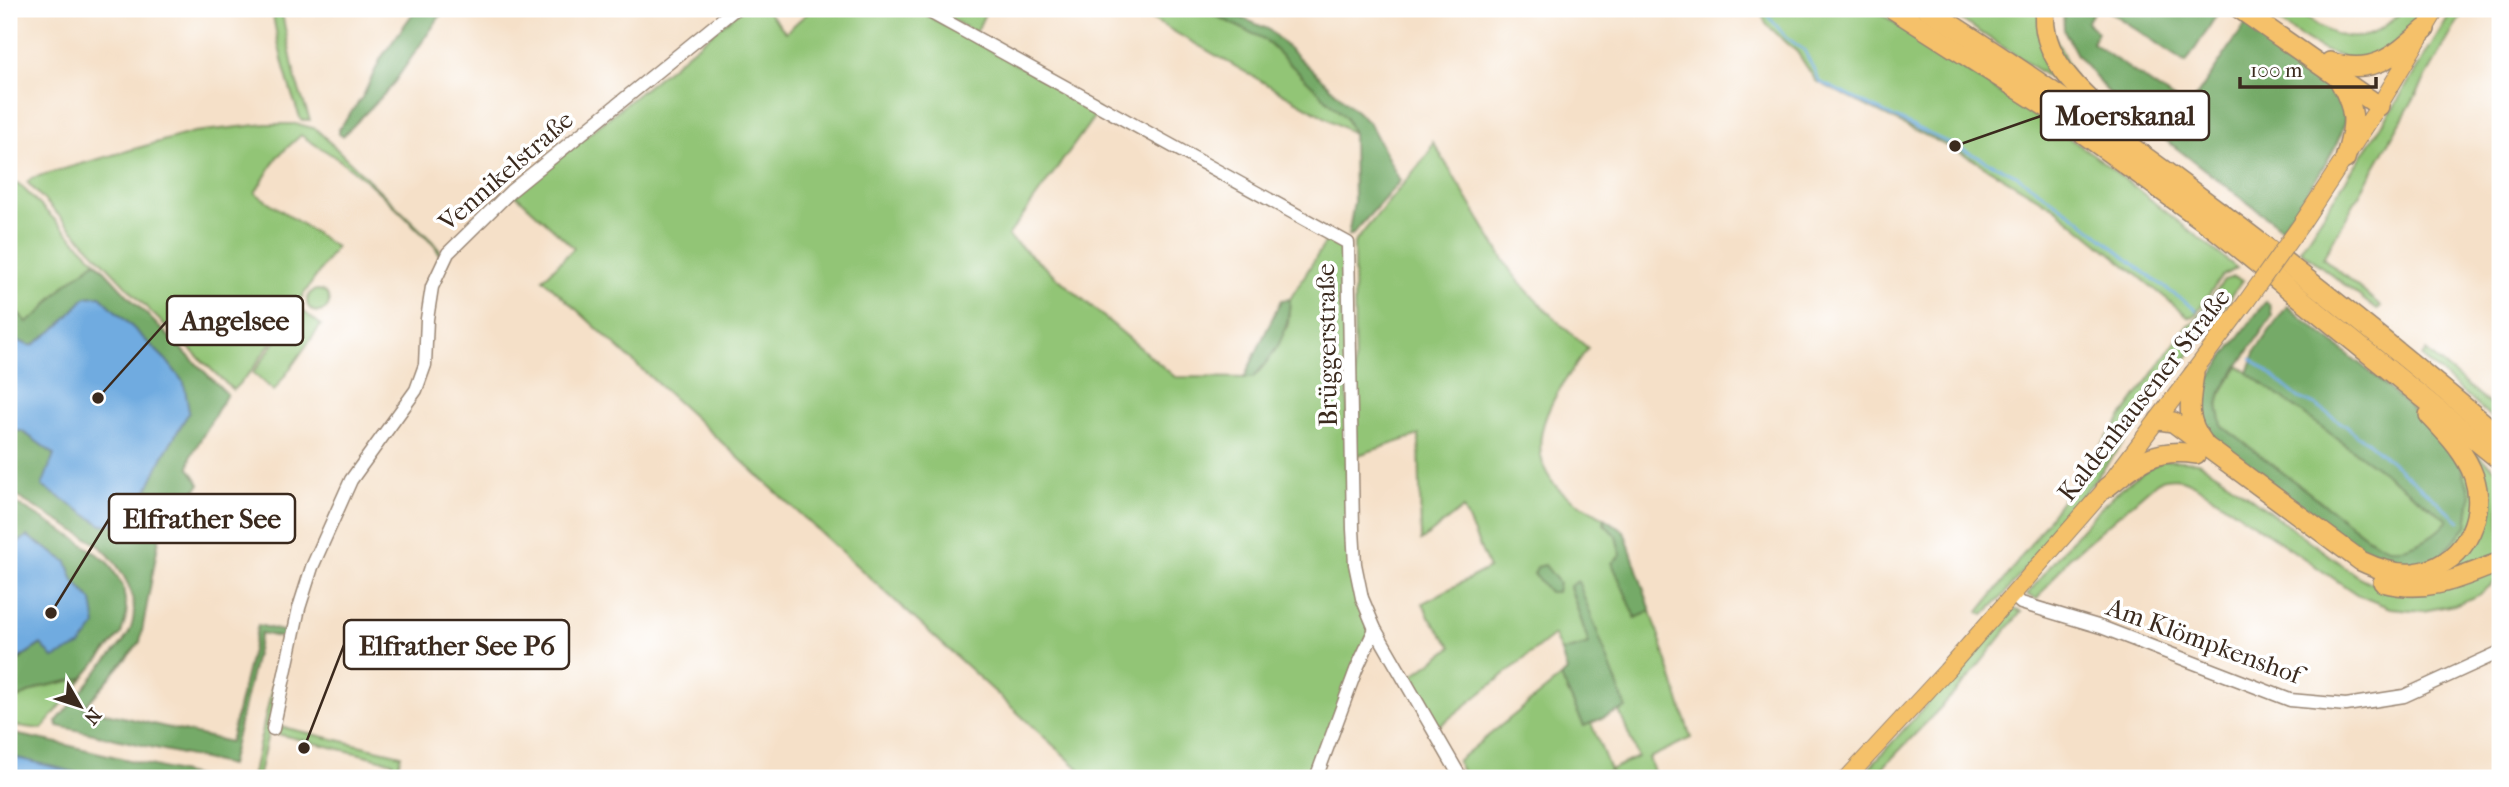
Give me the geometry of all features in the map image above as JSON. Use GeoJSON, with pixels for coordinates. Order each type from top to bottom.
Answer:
{"type":"FeatureCollection","features":[{"type":"Feature","properties":{"kind":"highway"},"geometry":{"type":"LineString","coordinates":[[1893,9],[2059,116],[2215,229],[2500,460]]}},
{"type":"Feature","properties":{"kind":"highway"},"geometry":{"type":"LineString","coordinates":[[1927,9],[2062,96],[2182,184],[2389,343],[2500,437]]}},
{"type":"Feature","properties":{"kind":"highway"},"geometry":{"type":"LineString","coordinates":[[2045,9],[2048,41],[2065,72],[2106,114],[2173,166],[2182,184]]}},
{"type":"Feature","properties":{"kind":"highway"},"geometry":{"type":"LineString","coordinates":[[2239,9],[2382,101]]}},
{"type":"Feature","properties":{"kind":"highway"},"geometry":{"type":"LineString","coordinates":[[2250,9],[2333,69],[2354,114],[2345,159]]}},
{"type":"Feature","properties":{"kind":"highway"},"geometry":{"type":"LineString","coordinates":[[2333,69],[2371,66],[2393,56],[2425,29]]}},
{"type":"Feature","properties":{"kind":"highway"},"geometry":{"type":"LineString","coordinates":[[2106,488],[2148,457],[2172,451],[2203,452],[2373,567],[2399,573],[2414,573],[2439,566],[2464,544],[2473,529],[2478,513],[2474,476],[2449,437],[2362,347]]}},
{"type":"Feature","properties":{"kind":"highway"},"geometry":{"type":"LineString","coordinates":[[2194,374],[2190,416],[2203,452]]}},
{"type":"Feature","properties":{"kind":"highway"},"geometry":{"type":"LineString","coordinates":[[2159,421],[2173,422],[2203,452],[2357,567],[2384,582],[2399,586],[2431,586],[2500,562]]}},
{"type":"Feature","properties":{"kind":"main road","name":"Kaldenhausener Straße"},"geometry":{"type":"LineString","coordinates":[[1847,778],[2013,596],[2106,488],[2159,421],[2302,223],[2382,101],[2437,9]]}},
{"type":"Feature","properties":{"kind":"street","name":"Vennikelstraße"},"geometry":{"type":"LineString","coordinates":[[273,729],[299,608],[312,567],[351,480],[416,390],[422,377],[429,300],[435,276],[446,255],[511,191],[735,9]]}},
{"type":"Feature","properties":{"kind":"street","name":"Brüggerstraße"},"geometry":{"type":"LineString","coordinates":[[924,9],[1348,243],[1355,564],[1362,598],[1375,629],[1461,778]]}},
{"type":"Feature","properties":{"kind":"street","name":"Am Klömpkenshof"},"geometry":{"type":"LineString","coordinates":[[2013,596],[2021,603],[2101,628],[2290,699],[2346,705],[2404,696],[2500,652]]}},
{"type":"Feature","properties":{"kind":"street"},"geometry":{"type":"LineString","coordinates":[[1315,778],[1356,670],[1375,629]]}},
{"type":"Feature","properties":{"kind":"green space"},"geometry":{"type":"Polygon","coordinates":[[[272,9],[281,9],[296,81],[310,120],[301,120],[296,106],[283,65],[272,9]]]}},
{"type":"Feature","properties":{"kind":"green space"},"geometry":{"type":"Polygon","coordinates":[[[416,9],[445,9],[391,87],[343,136],[339,134],[339,129],[363,96],[381,58],[416,9]]]}},
{"type":"Feature","properties":{"kind":"green space"},"geometry":{"type":"Polygon","coordinates":[[[742,9],[765,9],[786,32],[812,9],[916,9],[1099,110],[1008,236],[1175,377],[1253,378],[1288,325],[1290,299],[1330,235],[1341,245],[1345,262],[1351,564],[1371,628],[1313,778],[1089,778],[543,279],[574,248],[515,194],[742,9]]]}},
{"type":"Feature","properties":{"kind":"green space"},"geometry":{"type":"Polygon","coordinates":[[[933,9],[987,9],[976,33],[933,9]]]}},
{"type":"Feature","properties":{"kind":"green space"},"geometry":{"type":"Polygon","coordinates":[[[1134,9],[1202,9],[1264,39],[1346,118],[1353,133],[1134,9]]]}},
{"type":"Feature","properties":{"kind":"green space"},"geometry":{"type":"Polygon","coordinates":[[[1202,9],[1221,9],[1268,29],[1370,124],[1400,181],[1352,235],[1348,236],[1354,202],[1353,133],[1346,118],[1264,39],[1202,9]]]}},
{"type":"Feature","properties":{"kind":"green space"},"geometry":{"type":"Polygon","coordinates":[[[1760,9],[1874,9],[2093,154],[2237,268],[2222,276],[2194,316],[2189,317],[2055,208],[1965,155],[1816,81],[1797,52],[1766,24],[1760,9]]]}},
{"type":"Feature","properties":{"kind":"green space"},"geometry":{"type":"Polygon","coordinates":[[[1945,9],[2042,9],[2085,101],[1945,9]]]}},
{"type":"Feature","properties":{"kind":"green space"},"geometry":{"type":"Polygon","coordinates":[[[2063,9],[2095,9],[2087,23],[2098,32],[2092,43],[2188,109],[2247,22],[2323,75],[2342,104],[2345,117],[2343,129],[2319,174],[2281,228],[2137,118],[2106,90],[2077,55],[2064,30],[2063,9]]]}},
{"type":"Feature","properties":{"kind":"green space"},"geometry":{"type":"Polygon","coordinates":[[[2106,9],[2206,9],[2216,16],[2186,63],[2106,9]]]}},
{"type":"Feature","properties":{"kind":"green space"},"geometry":{"type":"Polygon","coordinates":[[[2261,9],[2292,10],[2330,32],[2354,37],[2364,36],[2384,27],[2404,9],[2424,9],[2399,39],[2384,52],[2368,59],[2354,59],[2326,51],[2261,9]]]}},
{"type":"Feature","properties":{"kind":"green space"},"geometry":{"type":"Polygon","coordinates":[[[2453,9],[2465,9],[2323,258],[2381,306],[2377,310],[2300,250],[2395,105],[2453,9]]]}},
{"type":"Feature","properties":{"kind":"green space"},"geometry":{"type":"Polygon","coordinates":[[[266,124],[298,124],[316,129],[434,243],[440,250],[441,258],[435,246],[367,181],[301,135],[277,157],[255,193],[336,247],[252,370],[233,390],[149,310],[27,182],[32,178],[194,132],[266,124]]]}},
{"type":"Feature","properties":{"kind":"green space"},"geometry":{"type":"Polygon","coordinates":[[[1433,142],[1510,270],[1547,311],[1588,348],[1557,394],[1542,428],[1540,446],[1543,463],[1556,486],[1604,518],[1603,523],[1616,536],[1635,618],[1651,611],[1691,738],[1649,758],[1656,778],[1614,778],[1610,770],[1638,757],[1619,711],[1626,708],[1570,587],[1589,644],[1561,652],[1554,635],[1437,728],[1408,679],[1452,647],[1429,617],[1423,603],[1489,568],[1463,508],[1421,541],[1419,435],[1355,456],[1354,243],[1429,153],[1433,142]]]}},
{"type":"Feature","properties":{"kind":"green space"},"geometry":{"type":"Polygon","coordinates":[[[13,184],[23,188],[96,261],[27,322],[9,304],[9,189],[13,184]]]}},
{"type":"Feature","properties":{"kind":"green space"},"geometry":{"type":"Polygon","coordinates":[[[96,261],[227,394],[191,456],[189,468],[200,484],[159,539],[140,642],[84,708],[230,742],[258,625],[290,633],[288,639],[261,633],[230,765],[58,726],[56,722],[129,633],[134,608],[123,574],[99,545],[9,492],[9,431],[22,431],[54,454],[163,456],[189,412],[184,383],[166,360],[100,296],[86,297],[59,326],[32,346],[9,334],[9,304],[27,322],[39,314],[66,284],[96,261]]]}},
{"type":"Feature","properties":{"kind":"green space"},"geometry":{"type":"Polygon","coordinates":[[[2233,277],[2243,280],[2151,408],[2004,595],[1984,615],[1979,612],[2188,325],[2195,321],[2224,280],[2233,277]]]}},
{"type":"Feature","properties":{"kind":"green space"},"geometry":{"type":"Polygon","coordinates":[[[318,290],[326,293],[329,301],[326,309],[318,312],[310,309],[307,301],[310,293],[318,290]]]}},
{"type":"Feature","properties":{"kind":"green space"},"geometry":{"type":"Polygon","coordinates":[[[1290,299],[1287,323],[1275,351],[1253,378],[1244,378],[1281,300],[1290,299]]]}},
{"type":"Feature","properties":{"kind":"green space"},"geometry":{"type":"Polygon","coordinates":[[[2266,301],[2270,305],[2272,316],[2221,392],[2218,405],[2222,426],[2368,538],[2384,546],[2397,548],[2414,545],[2430,537],[2448,520],[2248,373],[2256,350],[2287,306],[2374,375],[2432,428],[2461,465],[2471,496],[2467,526],[2437,560],[2399,566],[2365,555],[2225,452],[2206,426],[2202,403],[2209,380],[2266,301]]]}},
{"type":"Feature","properties":{"kind":"green space"},"geometry":{"type":"Polygon","coordinates":[[[299,308],[321,325],[274,391],[253,373],[299,308]]]}},
{"type":"Feature","properties":{"kind":"green space"},"geometry":{"type":"Polygon","coordinates":[[[2426,351],[2500,413],[2500,425],[2422,357],[2426,351]]]}},
{"type":"Feature","properties":{"kind":"green space"},"geometry":{"type":"Polygon","coordinates":[[[2239,366],[2449,520],[2430,537],[2405,547],[2389,548],[2368,538],[2222,426],[2219,401],[2224,388],[2239,366]]]}},
{"type":"Feature","properties":{"kind":"green space"},"geometry":{"type":"Polygon","coordinates":[[[2452,432],[2500,473],[2500,557],[2445,579],[2450,564],[2452,432]]]}},
{"type":"Feature","properties":{"kind":"green space"},"geometry":{"type":"Polygon","coordinates":[[[2164,460],[2198,462],[2357,576],[2386,591],[2500,569],[2500,578],[2479,595],[2454,605],[2423,611],[2390,608],[2358,595],[2205,491],[2188,482],[2171,478],[2158,481],[2068,559],[2037,599],[2027,595],[2072,539],[2107,502],[2144,471],[2164,460]]]}},
{"type":"Feature","properties":{"kind":"green space"},"geometry":{"type":"Polygon","coordinates":[[[9,499],[76,539],[108,562],[123,586],[127,614],[121,634],[83,678],[41,687],[9,702],[11,673],[18,661],[42,644],[53,658],[92,601],[74,581],[67,562],[27,536],[9,550],[9,499]]]}},
{"type":"Feature","properties":{"kind":"green space"},"geometry":{"type":"Polygon","coordinates":[[[1604,518],[1624,531],[1651,611],[1636,618],[1612,563],[1621,555],[1616,536],[1603,522],[1604,518]]]}},
{"type":"Feature","properties":{"kind":"green space"},"geometry":{"type":"Polygon","coordinates":[[[1545,565],[1559,583],[1557,592],[1549,592],[1534,574],[1537,567],[1545,565]]]}},
{"type":"Feature","properties":{"kind":"green space"},"geometry":{"type":"Polygon","coordinates":[[[1578,581],[1626,708],[1584,726],[1561,677],[1567,671],[1561,652],[1589,644],[1570,586],[1578,581]]]}},
{"type":"Feature","properties":{"kind":"green space"},"geometry":{"type":"Polygon","coordinates":[[[2013,609],[2021,612],[1966,681],[1873,778],[1860,778],[2013,609]]]}},
{"type":"Feature","properties":{"kind":"green space"},"geometry":{"type":"Polygon","coordinates":[[[279,656],[285,658],[258,778],[252,777],[279,656]]]}},
{"type":"Feature","properties":{"kind":"green space"},"geometry":{"type":"Polygon","coordinates":[[[1561,677],[1584,726],[1591,723],[1610,770],[1601,778],[1465,778],[1457,761],[1561,677]]]}},
{"type":"Feature","properties":{"kind":"green space"},"geometry":{"type":"Polygon","coordinates":[[[83,678],[42,729],[9,725],[9,702],[41,687],[83,678]]]}},
{"type":"Feature","properties":{"kind":"green space"},"geometry":{"type":"Polygon","coordinates":[[[278,726],[401,755],[397,770],[431,778],[389,778],[393,762],[277,734],[278,726]]]}},
{"type":"Feature","properties":{"kind":"green space"},"geometry":{"type":"Polygon","coordinates":[[[9,733],[204,778],[98,778],[9,756],[9,733]]]}},
{"type":"Feature","properties":{"kind":"water"},"geometry":{"type":"Polygon","coordinates":[[[100,296],[166,360],[184,383],[189,412],[163,456],[138,509],[120,523],[102,525],[42,486],[54,454],[22,431],[9,431],[9,334],[32,346],[59,326],[86,297],[100,296]]]}},
{"type":"Feature","properties":{"kind":"water"},"geometry":{"type":"Polygon","coordinates":[[[27,536],[67,562],[74,581],[92,601],[96,625],[80,646],[53,658],[41,644],[18,659],[9,678],[9,550],[27,536]]]}},
{"type":"Feature","properties":{"kind":"water"},"geometry":{"type":"Polygon","coordinates":[[[9,756],[98,778],[9,778],[9,756]]]}},
{"type":"Feature","properties":{"kind":"waterway"},"geometry":{"type":"LineString","coordinates":[[1766,9],[1769,17],[1786,37],[1804,50],[1820,82],[2018,176],[2079,219],[2141,270],[2196,310]]}},
{"type":"Feature","properties":{"kind":"waterway"},"geometry":{"type":"LineString","coordinates":[[2251,358],[2299,398],[2315,405],[2367,441],[2460,521]]}},
{"type":"Feature","properties":{"kind":"place","name":"Moerskanal"},"geometry":{"type":"Point","coordinates":[1955,146]}},
{"type":"Feature","properties":{"kind":"place","name":"Angelsee"},"geometry":{"type":"Point","coordinates":[98,398]}},
{"type":"Feature","properties":{"kind":"place","name":"Elfrather See"},"geometry":{"type":"Point","coordinates":[51,613]}},
{"type":"Feature","properties":{"kind":"place","name":"Elfrather See P6"},"geometry":{"type":"Point","coordinates":[304,748]}}]}
